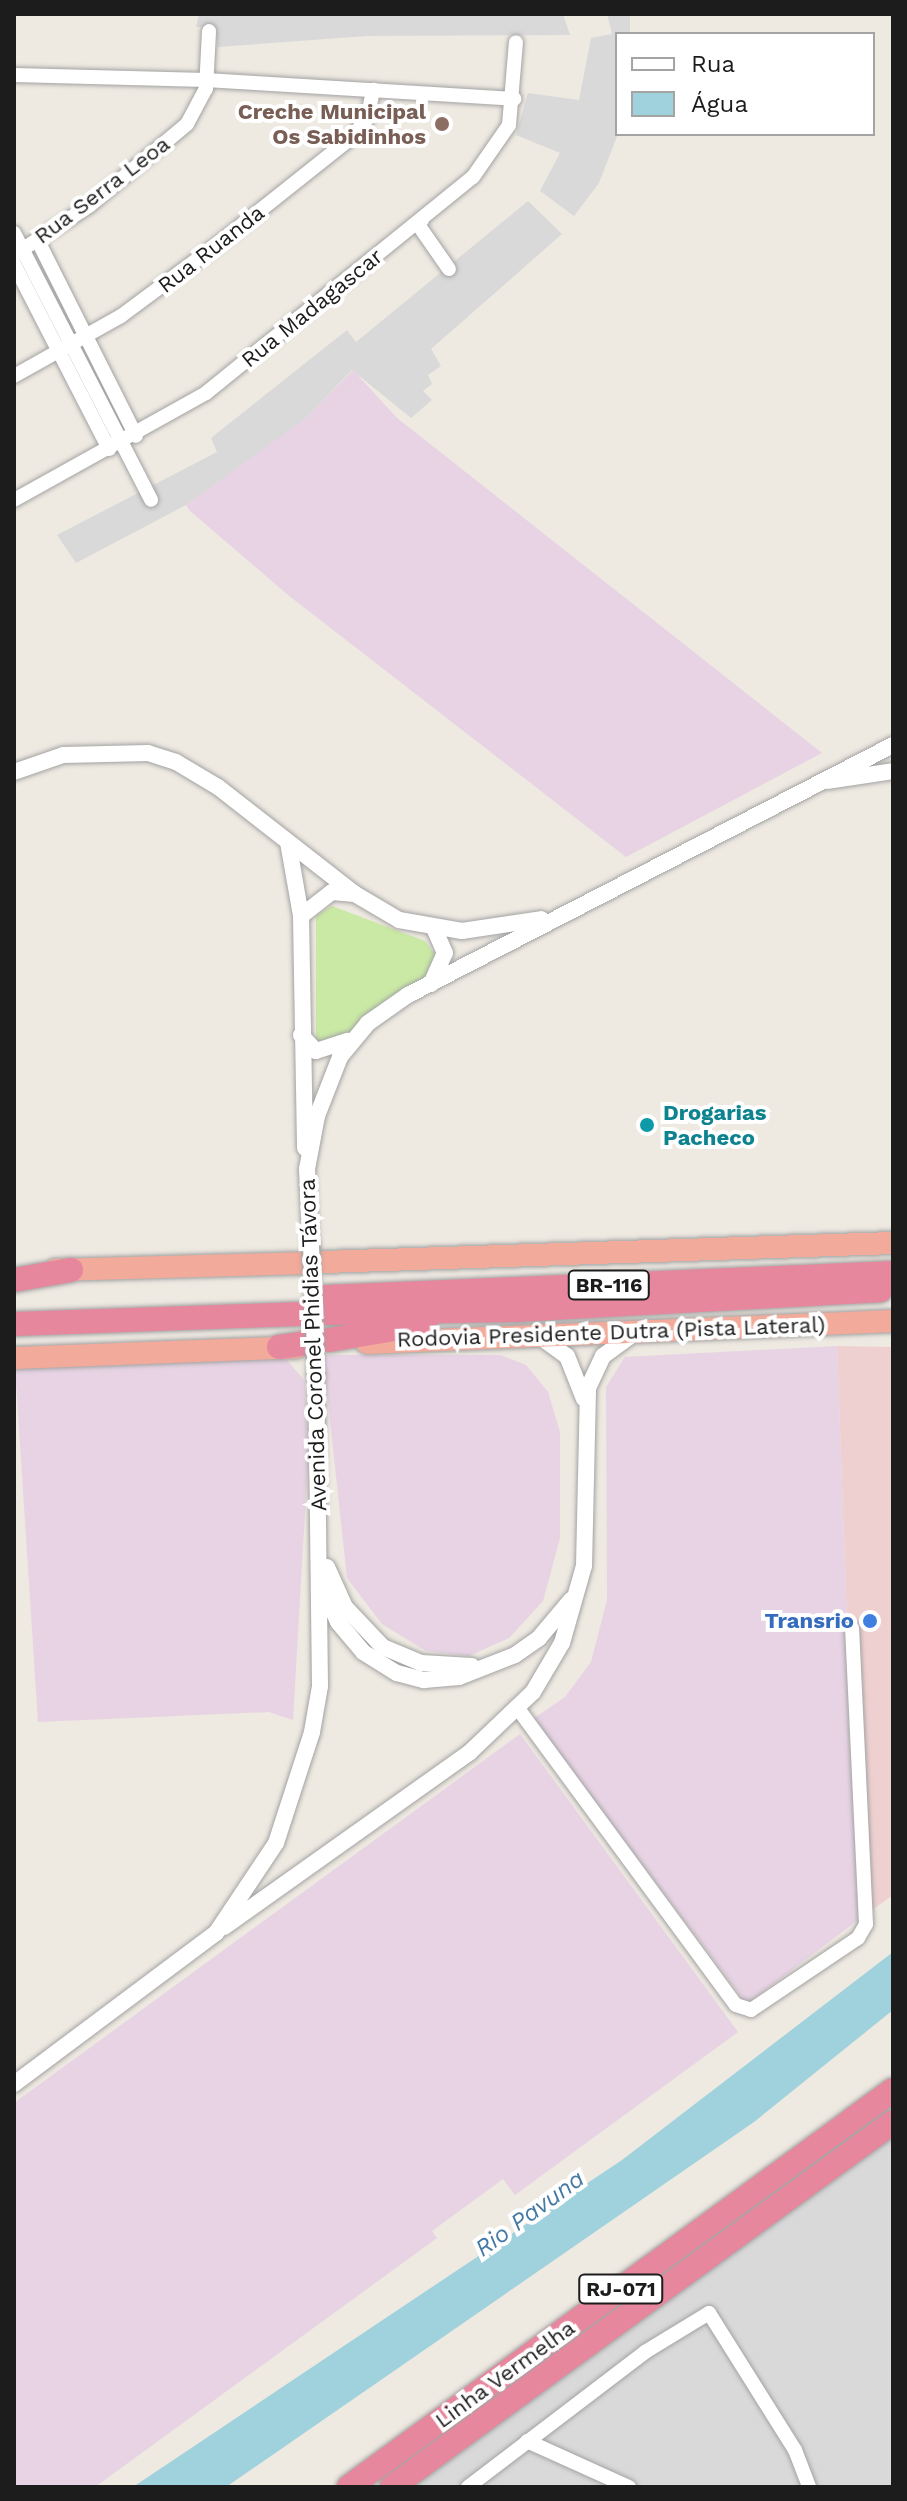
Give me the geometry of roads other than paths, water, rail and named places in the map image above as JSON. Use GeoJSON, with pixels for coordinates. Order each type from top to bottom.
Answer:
{"type":"FeatureCollection","features":[{"type":"Feature","properties":{"kind":"highway","name":"BR-116"},"geometry":{"type":"LineString","coordinates":[[14,1271],[312,1257],[893,1243]]}},
{"type":"Feature","properties":{"kind":"highway"},"geometry":{"type":"LineString","coordinates":[[14,1280],[71,1270]]}},
{"type":"Feature","properties":{"kind":"highway","name":"BR-116"},"geometry":{"type":"LineString","coordinates":[[14,1324],[893,1273]]}},
{"type":"Feature","properties":{"kind":"highway","name":"BR-116"},"geometry":{"type":"LineString","coordinates":[[14,1310],[315,1306],[515,1310],[893,1290]]}},
{"type":"Feature","properties":{"kind":"highway"},"geometry":{"type":"LineString","coordinates":[[14,1358],[318,1344],[515,1310]]}},
{"type":"Feature","properties":{"kind":"highway","name":"Rodovia Presidente Dutra (Pista Lateral)"},"geometry":{"type":"LineString","coordinates":[[318,1344],[530,1333],[893,1321]]}},
{"type":"Feature","properties":{"kind":"highway","name":"Linha Vermelha"},"geometry":{"type":"LineString","coordinates":[[349,2487],[893,2090]]}},
{"type":"Feature","properties":{"kind":"highway","name":"Linha Vermelha"},"geometry":{"type":"LineString","coordinates":[[392,2487],[893,2122]]}},
{"type":"Feature","properties":{"kind":"street","name":"Rua Serra Leoa"},"geometry":{"type":"LineString","coordinates":[[18,252],[38,241],[168,142],[201,102],[206,80],[209,31]]}},
{"type":"Feature","properties":{"kind":"street","name":"Rua Madagascar"},"geometry":{"type":"LineString","coordinates":[[14,500],[136,436],[241,366],[419,222],[496,151],[509,125],[514,99],[516,42]]}},
{"type":"Feature","properties":{"kind":"street"},"geometry":{"type":"LineString","coordinates":[[14,75],[206,80],[514,99]]}},
{"type":"Feature","properties":{"kind":"street","name":"Rua Ruanda"},"geometry":{"type":"LineString","coordinates":[[14,376],[88,337],[154,294],[351,138],[367,119],[373,90]]}},
{"type":"Feature","properties":{"kind":"street"},"geometry":{"type":"LineString","coordinates":[[419,222],[449,269]]}},
{"type":"Feature","properties":{"kind":"street"},"geometry":{"type":"LineString","coordinates":[[14,233],[18,252],[114,446],[151,500]]}},
{"type":"Feature","properties":{"kind":"street"},"geometry":{"type":"LineString","coordinates":[[38,241],[136,436]]}},
{"type":"Feature","properties":{"kind":"street"},"geometry":{"type":"LineString","coordinates":[[14,264],[66,348]]}},
{"type":"Feature","properties":{"kind":"street"},"geometry":{"type":"LineString","coordinates":[[855,761],[893,733]]}},
{"type":"Feature","properties":{"kind":"street","name":"Avenida Coronel Phidias Távora"},"geometry":{"type":"LineString","coordinates":[[216,1933],[276,1843],[312,1732],[320,1686],[316,1375],[307,1169],[324,1095],[353,1037],[385,1009],[429,985],[823,782],[855,761],[893,745]]}},
{"type":"Feature","properties":{"kind":"street"},"geometry":{"type":"LineString","coordinates":[[14,772],[63,755],[148,753],[176,762],[218,787],[355,894],[399,920],[434,928],[519,926],[577,908]]}},
{"type":"Feature","properties":{"kind":"street","name":"Avenida Coronel Phidias Távora"},"geometry":{"type":"LineString","coordinates":[[823,782],[893,771]]}},
{"type":"Feature","properties":{"kind":"street"},"geometry":{"type":"LineString","coordinates":[[288,842],[301,916],[301,1033],[307,1169]]}},
{"type":"Feature","properties":{"kind":"street"},"geometry":{"type":"LineString","coordinates":[[301,916],[332,892],[355,894]]}},
{"type":"Feature","properties":{"kind":"street"},"geometry":{"type":"LineString","coordinates":[[429,985],[445,953],[434,928]]}},
{"type":"Feature","properties":{"kind":"street"},"geometry":{"type":"LineString","coordinates":[[301,1033],[309,1047],[324,1052],[353,1037]]}},
{"type":"Feature","properties":{"kind":"street","name":"Avenida Coronel Phidias Távora"},"geometry":{"type":"LineString","coordinates":[[585,1404],[603,1356],[641,1329]]}},
{"type":"Feature","properties":{"kind":"street","name":"Avenida Coronel Phidias Távora"},"geometry":{"type":"LineString","coordinates":[[14,2084],[216,1933],[368,1829],[519,1710],[556,1655],[579,1590],[586,1544],[585,1404],[567,1356],[530,1333]]}},
{"type":"Feature","properties":{"kind":"street"},"geometry":{"type":"LineString","coordinates":[[319,1530],[330,1578],[345,1607],[383,1647],[434,1666],[497,1663]]}},
{"type":"Feature","properties":{"kind":"street"},"geometry":{"type":"LineString","coordinates":[[319,1571],[338,1622],[363,1652],[386,1668],[410,1677],[440,1680],[497,1663],[539,1638],[579,1590]]}},
{"type":"Feature","properties":{"kind":"street"},"geometry":{"type":"LineString","coordinates":[[519,1710],[736,2005],[751,2010],[858,1938],[866,1924],[852,1628]]}},
{"type":"Feature","properties":{"kind":"street"},"geometry":{"type":"LineString","coordinates":[[468,2487],[645,2352],[709,2313],[795,2450],[809,2487]]}},
{"type":"Feature","properties":{"kind":"street"},"geometry":{"type":"LineString","coordinates":[[527,2441],[629,2487]]}},
{"type":"Feature","properties":{"kind":"water"},"geometry":{"type":"Polygon","coordinates":[[[893,1952],[893,2010],[754,2122],[226,2487],[133,2487],[622,2160],[893,1952]]]}},
{"type":"Feature","properties":{"kind":"place","name":"Creche Municipal Os Sabidinhos"},"geometry":{"type":"Point","coordinates":[442,124]}},
{"type":"Feature","properties":{"kind":"place","name":"Drogarias Pacheco"},"geometry":{"type":"Point","coordinates":[647,1125]}},
{"type":"Feature","properties":{"kind":"place","name":"Transrio"},"geometry":{"type":"Point","coordinates":[870,1621]}},
{"type":"Feature","properties":{"kind":"water label","name":"Rio Pavuna"},"geometry":{"type":"Point","coordinates":[530,2214]}}]}
